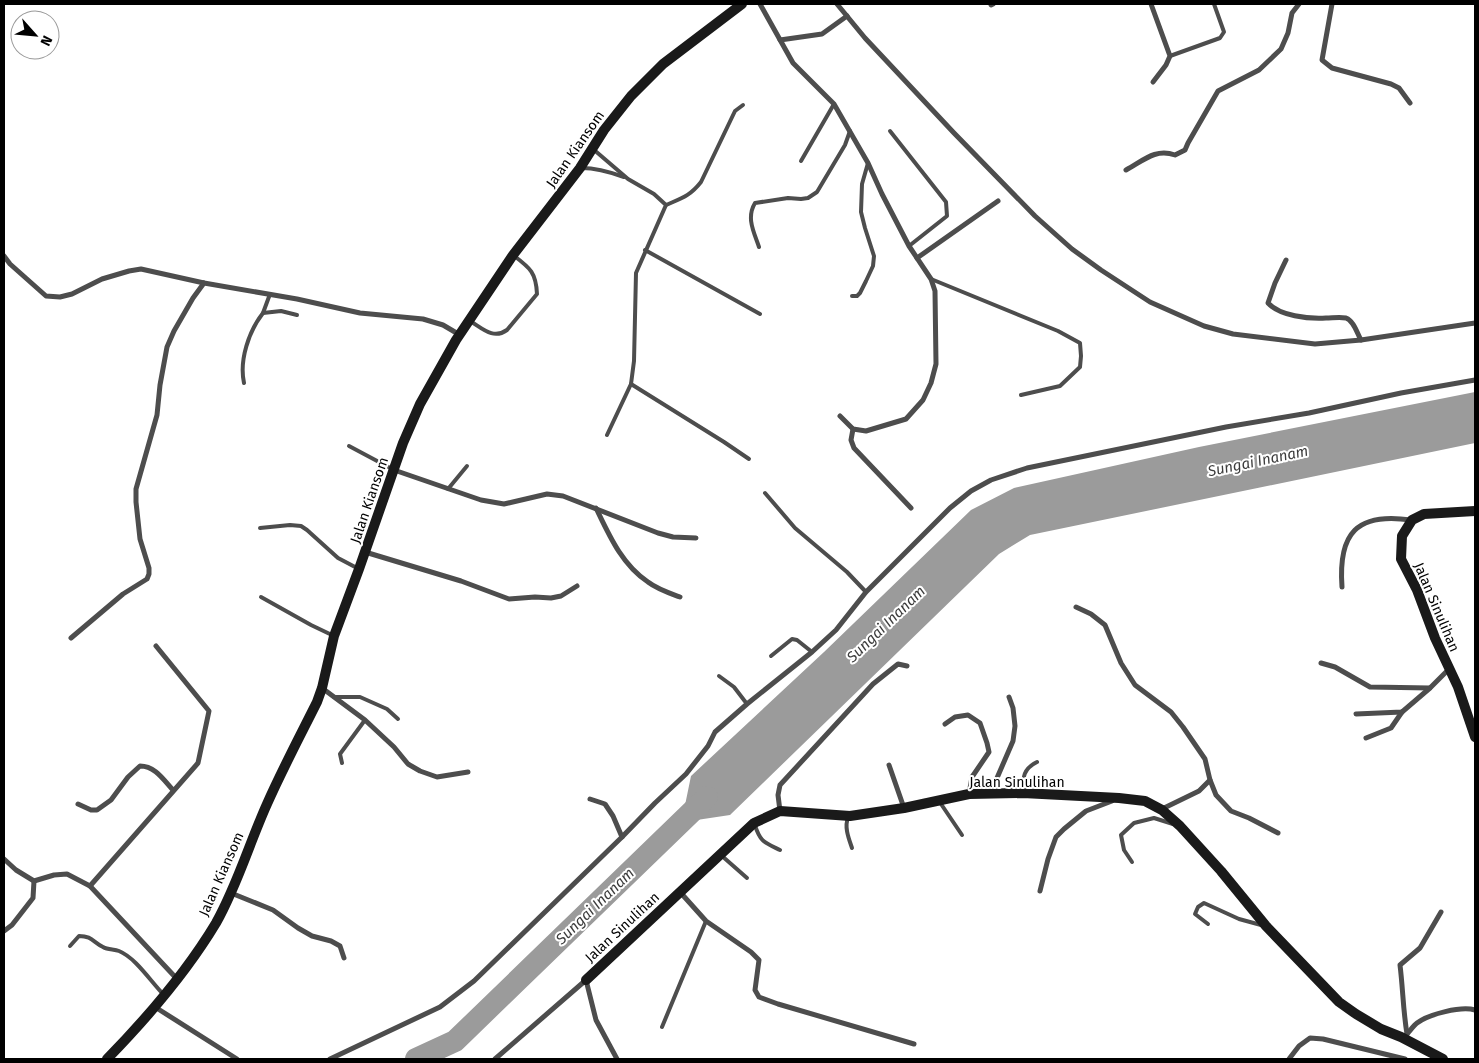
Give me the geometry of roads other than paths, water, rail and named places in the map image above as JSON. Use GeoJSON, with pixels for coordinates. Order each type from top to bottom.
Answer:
{"type":"FeatureCollection","features":[{"type":"Feature","properties":{"kind":"street","name":"Jalan Kiansom"},"geometry":{"type":"LineString","coordinates":[[107,1059],[178,980],[216,922],[231,892],[267,804],[317,702],[334,636],[403,443],[420,404],[460,335],[513,255],[580,168],[604,130],[631,96],[664,64],[742,4]]}},
{"type":"Feature","properties":{"kind":"street"},"geometry":{"type":"LineString","coordinates":[[760,4],[792,63],[834,104],[868,163],[909,246],[931,279],[935,291],[936,364],[926,395],[906,419],[866,431],[853,429],[840,416]]}},
{"type":"Feature","properties":{"kind":"street"},"geometry":{"type":"LineString","coordinates":[[837,4],[871,45],[1035,216],[1072,248],[1126,288],[1150,302],[1204,326],[1233,334],[1315,344],[1361,340],[1475,323]]}},
{"type":"Feature","properties":{"kind":"street"},"geometry":{"type":"LineString","coordinates":[[1151,4],[1170,56],[1166,65],[1153,82]]}},
{"type":"Feature","properties":{"kind":"street"},"geometry":{"type":"LineString","coordinates":[[1126,170],[1156,153],[1167,152],[1175,155],[1185,150],[1218,91],[1259,70],[1281,49],[1288,32],[1292,13],[1299,4]]}},
{"type":"Feature","properties":{"kind":"street"},"geometry":{"type":"LineString","coordinates":[[1332,4],[1322,60],[1332,68],[1399,88],[1410,103]]}},
{"type":"Feature","properties":{"kind":"street"},"geometry":{"type":"LineString","coordinates":[[780,40],[822,34],[847,16]]}},
{"type":"Feature","properties":{"kind":"street"},"geometry":{"type":"LineString","coordinates":[[917,258],[998,201]]}},
{"type":"Feature","properties":{"kind":"street"},"geometry":{"type":"LineString","coordinates":[[4,256],[10,264],[46,296],[60,298],[102,279],[141,269],[360,313],[423,319],[443,325],[460,335]]}},
{"type":"Feature","properties":{"kind":"street"},"geometry":{"type":"LineString","coordinates":[[1286,260],[1268,303],[1272,308],[1284,314],[1321,319],[1346,318],[1352,322],[1361,340]]}},
{"type":"Feature","properties":{"kind":"street"},"geometry":{"type":"LineString","coordinates":[[71,638],[123,594],[148,579],[149,568],[140,539],[136,489],[157,415],[160,385],[168,347],[188,306],[204,283]]}},
{"type":"Feature","properties":{"kind":"street"},"geometry":{"type":"LineString","coordinates":[[330,1059],[440,1007],[474,981],[686,774],[708,746],[716,732],[836,630],[866,592],[950,508],[971,491],[991,480],[1027,468],[1226,427],[1309,413],[1401,393],[1475,380]]}},
{"type":"Feature","properties":{"kind":"street"},"geometry":{"type":"LineString","coordinates":[[853,429],[851,440],[854,448],[911,508]]}},
{"type":"Feature","properties":{"kind":"street"},"geometry":{"type":"LineString","coordinates":[[394,470],[481,500],[504,504],[548,494],[563,496],[665,535],[696,538]]}},
{"type":"Feature","properties":{"kind":"street"},"geometry":{"type":"LineString","coordinates":[[596,508],[614,544],[632,568],[647,582],[680,597]]}},
{"type":"Feature","properties":{"kind":"street"},"geometry":{"type":"LineString","coordinates":[[1342,587],[1341,574],[1349,536],[1364,523],[1381,518],[1412,520],[1424,514],[1475,511]]}},
{"type":"Feature","properties":{"kind":"street","name":"Jalan Sinulihan"},"geometry":{"type":"LineString","coordinates":[[1412,520],[1402,536],[1401,559],[1417,590],[1435,638],[1458,687],[1475,737]]}},
{"type":"Feature","properties":{"kind":"street"},"geometry":{"type":"LineString","coordinates":[[365,552],[461,581],[509,599],[551,598],[561,596],[577,586]]}},
{"type":"Feature","properties":{"kind":"street"},"geometry":{"type":"LineString","coordinates":[[1076,607],[1091,614],[1105,625],[1121,664],[1135,685],[1171,712],[1183,727],[1204,760],[1216,795],[1231,811],[1278,833]]}},
{"type":"Feature","properties":{"kind":"street"},"geometry":{"type":"LineString","coordinates":[[90,886],[198,762],[209,711],[156,646]]}},
{"type":"Feature","properties":{"kind":"street"},"geometry":{"type":"LineString","coordinates":[[1321,663],[1335,667],[1370,687],[1430,688]]}},
{"type":"Feature","properties":{"kind":"street"},"geometry":{"type":"LineString","coordinates":[[780,811],[778,795],[780,786],[873,684],[898,664],[908,666]]}},
{"type":"Feature","properties":{"kind":"street"},"geometry":{"type":"LineString","coordinates":[[1366,738],[1391,728],[1402,712],[1430,688],[1449,668]]}},
{"type":"Feature","properties":{"kind":"street"},"geometry":{"type":"LineString","coordinates":[[322,688],[365,720],[394,747],[408,764],[420,772],[437,777],[468,772]]}},
{"type":"Feature","properties":{"kind":"street"},"geometry":{"type":"LineString","coordinates":[[992,793],[1013,741],[1015,726],[1013,708],[1009,697]]}},
{"type":"Feature","properties":{"kind":"street"},"geometry":{"type":"LineString","coordinates":[[1356,714],[1402,712]]}},
{"type":"Feature","properties":{"kind":"street"},"geometry":{"type":"LineString","coordinates":[[945,724],[955,717],[968,715],[980,722],[988,752],[972,776],[969,794]]}},
{"type":"Feature","properties":{"kind":"street"},"geometry":{"type":"LineString","coordinates":[[889,765],[904,808]]}},
{"type":"Feature","properties":{"kind":"street"},"geometry":{"type":"LineString","coordinates":[[78,804],[91,810],[97,810],[111,800],[128,777],[140,766],[148,766],[155,770],[173,790]]}},
{"type":"Feature","properties":{"kind":"street"},"geometry":{"type":"LineString","coordinates":[[1162,810],[1199,790],[1210,780]]}},
{"type":"Feature","properties":{"kind":"street","name":"Jalan Sinulihan"},"geometry":{"type":"LineString","coordinates":[[495,1059],[586,980],[754,823],[780,811],[850,816],[939,802],[969,794],[992,793],[1119,798],[1145,801],[1162,810],[1180,826],[1221,871],[1266,926],[1339,1002],[1381,1029],[1404,1035],[1443,1059]]}},
{"type":"Feature","properties":{"kind":"street"},"geometry":{"type":"LineString","coordinates":[[1040,890],[1056,837],[1086,811],[1119,798]]}},
{"type":"Feature","properties":{"kind":"street"},"geometry":{"type":"LineString","coordinates":[[590,799],[605,804],[613,816],[622,837]]}},
{"type":"Feature","properties":{"kind":"street"},"geometry":{"type":"LineString","coordinates":[[4,859],[16,870],[34,881],[54,875],[67,874],[90,886],[178,980]]}},
{"type":"Feature","properties":{"kind":"street"},"geometry":{"type":"LineString","coordinates":[[4,931],[12,925],[33,898],[34,881]]}},
{"type":"Feature","properties":{"kind":"street"},"geometry":{"type":"LineString","coordinates":[[231,892],[273,910],[312,936],[331,941],[340,946],[344,958]]}},
{"type":"Feature","properties":{"kind":"street"},"geometry":{"type":"LineString","coordinates":[[680,892],[706,921],[752,952],[759,960],[755,990],[759,997],[914,1044]]}},
{"type":"Feature","properties":{"kind":"street"},"geometry":{"type":"LineString","coordinates":[[1404,1035],[1403,988],[1400,965],[1420,948],[1441,912]]}},
{"type":"Feature","properties":{"kind":"street"},"geometry":{"type":"LineString","coordinates":[[586,980],[596,1020],[618,1059]]}},
{"type":"Feature","properties":{"kind":"street"},"geometry":{"type":"LineString","coordinates":[[155,1007],[237,1059]]}},
{"type":"Feature","properties":{"kind":"street"},"geometry":{"type":"LineString","coordinates":[[1404,1035],[1418,1022],[1436,1014],[1475,1010]]}},
{"type":"Feature","properties":{"kind":"street"},"geometry":{"type":"LineString","coordinates":[[1289,1059],[1310,1038],[1323,1039],[1405,1059]]}},
{"type":"Feature","properties":{"kind":"lane"},"geometry":{"type":"LineString","coordinates":[[1170,56],[1220,38],[1223,35],[1224,32],[1214,4]]}},
{"type":"Feature","properties":{"kind":"lane"},"geometry":{"type":"LineString","coordinates":[[800,161],[834,104]]}},
{"type":"Feature","properties":{"kind":"lane"},"geometry":{"type":"LineString","coordinates":[[607,435],[631,384],[634,361],[636,273],[645,250],[666,205],[688,196],[694,191],[735,111],[743,105]]}},
{"type":"Feature","properties":{"kind":"lane"},"geometry":{"type":"LineString","coordinates":[[890,131],[946,202],[947,216],[909,246]]}},
{"type":"Feature","properties":{"kind":"lane"},"geometry":{"type":"LineString","coordinates":[[759,247],[750,224],[751,209],[755,203],[788,198],[808,198],[817,192],[845,145],[850,132]]}},
{"type":"Feature","properties":{"kind":"lane"},"geometry":{"type":"LineString","coordinates":[[592,148],[628,179]]}},
{"type":"Feature","properties":{"kind":"lane"},"geometry":{"type":"LineString","coordinates":[[852,296],[857,296],[860,292],[873,266],[874,256],[861,212],[862,184],[868,163]]}},
{"type":"Feature","properties":{"kind":"lane"},"geometry":{"type":"LineString","coordinates":[[580,168],[607,171],[628,179],[654,194],[666,205]]}},
{"type":"Feature","properties":{"kind":"lane"},"geometry":{"type":"LineString","coordinates":[[645,250],[760,314]]}},
{"type":"Feature","properties":{"kind":"lane"},"geometry":{"type":"LineString","coordinates":[[470,321],[491,334],[501,334],[507,330],[537,294],[536,281],[532,272],[513,255]]}},
{"type":"Feature","properties":{"kind":"lane"},"geometry":{"type":"LineString","coordinates":[[931,279],[1058,331],[1080,343],[1082,356],[1080,367],[1060,386],[1021,395]]}},
{"type":"Feature","properties":{"kind":"lane"},"geometry":{"type":"LineString","coordinates":[[244,383],[243,376],[248,340],[256,322],[263,313],[270,294]]}},
{"type":"Feature","properties":{"kind":"lane"},"geometry":{"type":"LineString","coordinates":[[263,313],[281,312],[297,315]]}},
{"type":"Feature","properties":{"kind":"lane"},"geometry":{"type":"LineString","coordinates":[[631,384],[749,459]]}},
{"type":"Feature","properties":{"kind":"lane"},"geometry":{"type":"LineString","coordinates":[[349,446],[394,470]]}},
{"type":"Feature","properties":{"kind":"lane"},"geometry":{"type":"LineString","coordinates":[[448,489],[467,466]]}},
{"type":"Feature","properties":{"kind":"lane"},"geometry":{"type":"LineString","coordinates":[[765,494],[795,528],[847,572],[866,592]]}},
{"type":"Feature","properties":{"kind":"lane"},"geometry":{"type":"LineString","coordinates":[[260,528],[300,526],[338,558],[359,569]]}},
{"type":"Feature","properties":{"kind":"lane"},"geometry":{"type":"LineString","coordinates":[[261,597],[334,636]]}},
{"type":"Feature","properties":{"kind":"lane"},"geometry":{"type":"LineString","coordinates":[[771,656],[792,639],[798,640],[812,652]]}},
{"type":"Feature","properties":{"kind":"lane"},"geometry":{"type":"LineString","coordinates":[[719,676],[734,687],[747,704]]}},
{"type":"Feature","properties":{"kind":"lane"},"geometry":{"type":"LineString","coordinates":[[334,697],[360,697],[387,709],[398,719]]}},
{"type":"Feature","properties":{"kind":"lane"},"geometry":{"type":"LineString","coordinates":[[342,763],[340,754],[365,720]]}},
{"type":"Feature","properties":{"kind":"lane"},"geometry":{"type":"LineString","coordinates":[[1023,793],[1023,776],[1029,766],[1037,762]]}},
{"type":"Feature","properties":{"kind":"lane"},"geometry":{"type":"LineString","coordinates":[[939,802],[962,835]]}},
{"type":"Feature","properties":{"kind":"lane"},"geometry":{"type":"LineString","coordinates":[[850,816],[846,821],[852,848]]}},
{"type":"Feature","properties":{"kind":"lane"},"geometry":{"type":"LineString","coordinates":[[1132,862],[1124,850],[1121,835],[1134,823],[1154,818],[1180,826]]}},
{"type":"Feature","properties":{"kind":"lane"},"geometry":{"type":"LineString","coordinates":[[754,823],[759,837],[764,843],[780,850]]}},
{"type":"Feature","properties":{"kind":"lane"},"geometry":{"type":"LineString","coordinates":[[721,854],[747,878]]}},
{"type":"Feature","properties":{"kind":"lane"},"geometry":{"type":"LineString","coordinates":[[1208,924],[1195,914],[1198,907],[1204,903],[1239,919],[1266,926]]}},
{"type":"Feature","properties":{"kind":"lane"},"geometry":{"type":"LineString","coordinates":[[662,1027],[706,921]]}},
{"type":"Feature","properties":{"kind":"lane"},"geometry":{"type":"LineString","coordinates":[[70,946],[79,936],[84,936],[89,937],[104,948],[118,951],[133,961],[164,996]]}},
{"type":"Feature","properties":{"kind":"water"},"geometry":{"type":"Polygon","coordinates":[[[1475,392],[1475,443],[1030,535],[999,554],[730,815],[690,821],[683,815],[691,776],[824,652],[971,510],[1014,488],[1199,447],[1475,392]]]}},
{"type":"Feature","properties":{"kind":"waterway","name":"Sungai Inanam"},"geometry":{"type":"LineString","coordinates":[[416,1059],[455,1041],[707,797]]}}]}
